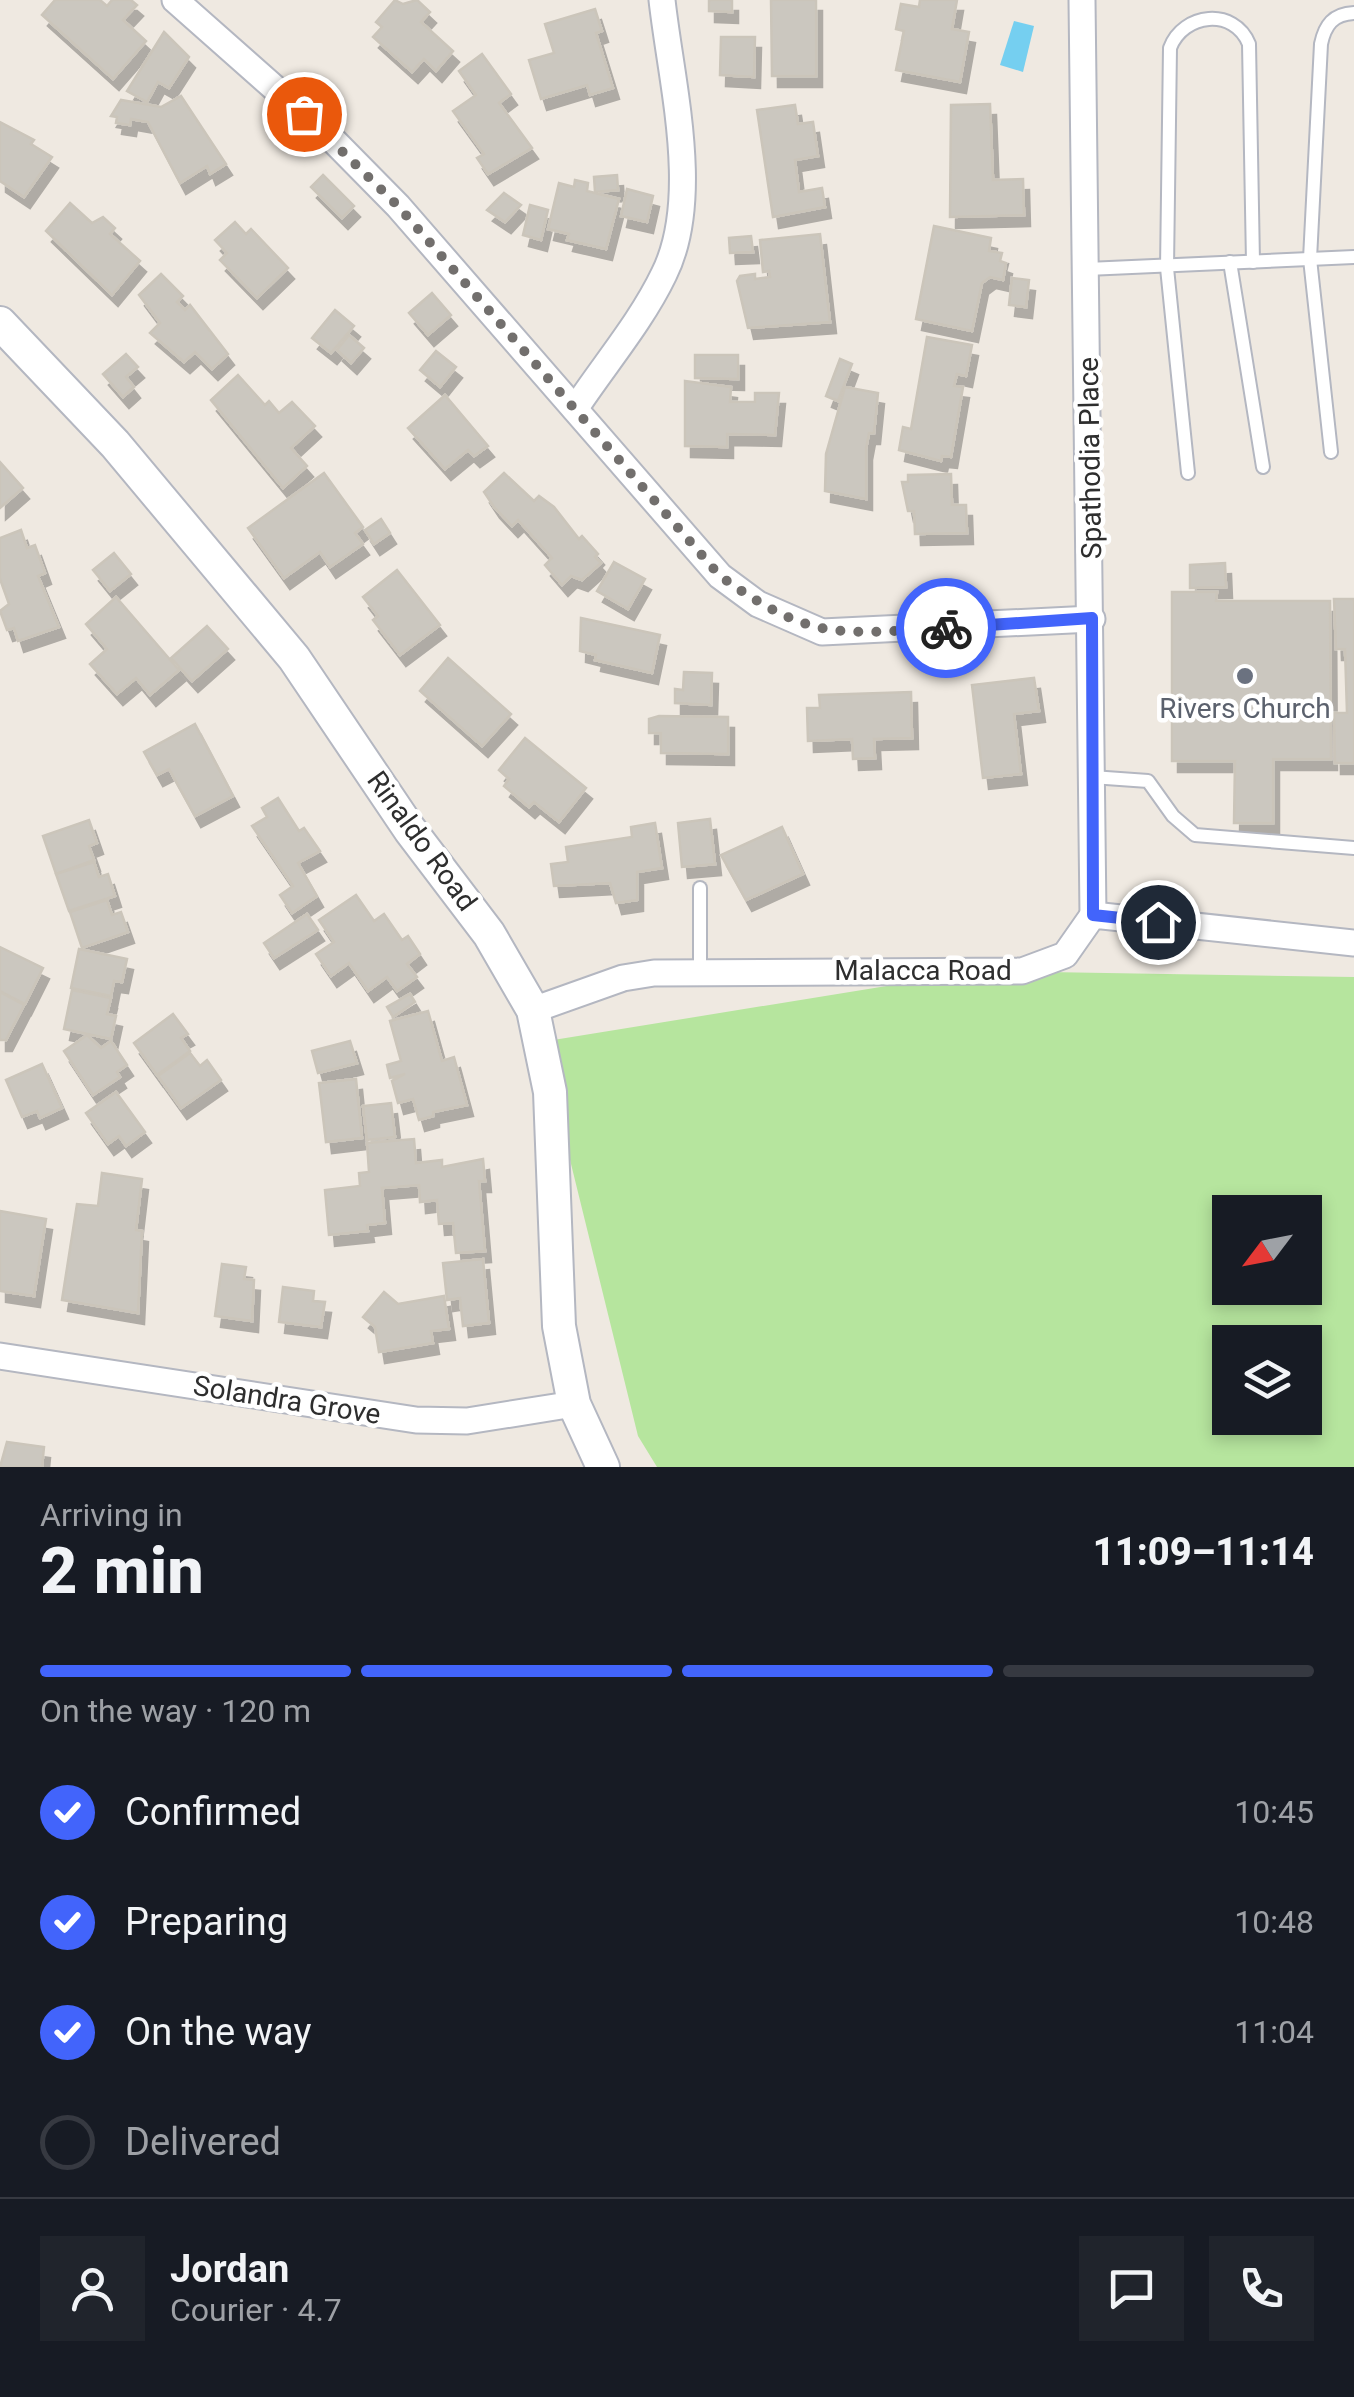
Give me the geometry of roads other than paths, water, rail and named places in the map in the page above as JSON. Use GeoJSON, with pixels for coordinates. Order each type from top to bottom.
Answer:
{"type":"FeatureCollection","features":[{"type":"Feature","properties":{"kind":"street"},"geometry":{"type":"LineString","coordinates":[[175,0],[365,171],[720,576],[790,620],[822,632],[864,633],[1092,618]]}},
{"type":"Feature","properties":{"kind":"street"},"geometry":{"type":"LineString","coordinates":[[574,409],[651,298],[666,270],[681,217],[683,184],[662,0]]}},
{"type":"Feature","properties":{"kind":"street","name":"Spathodia Place"},"geometry":{"type":"LineString","coordinates":[[1082,0],[1093,915]]}},
{"type":"Feature","properties":{"kind":"street","name":"Rinaldo Road"},"geometry":{"type":"LineString","coordinates":[[5,336],[115,444],[294,658],[410,830],[489,934],[533,1010],[550,1092],[557,1307],[574,1404],[603,1467]]}},
{"type":"Feature","properties":{"kind":"street"},"geometry":{"type":"LineString","coordinates":[[1093,915],[1354,943]]}},
{"type":"Feature","properties":{"kind":"street","name":"Malacca Road"},"geometry":{"type":"LineString","coordinates":[[533,1010],[623,978],[700,972],[1022,971],[1065,955],[1093,915]]}},
{"type":"Feature","properties":{"kind":"street","name":"Solandra Grove"},"geometry":{"type":"LineString","coordinates":[[0,1356],[416,1420],[468,1422],[574,1404]]}},
{"type":"Feature","properties":{"kind":"lane"},"geometry":{"type":"LineString","coordinates":[[1331,452],[1310,259],[1321,44],[1324,28],[1334,18],[1354,14]]}},
{"type":"Feature","properties":{"kind":"lane"},"geometry":{"type":"LineString","coordinates":[[1188,473],[1167,268],[1170,48],[1180,30],[1194,21],[1230,20],[1239,26],[1249,44],[1253,262]]}},
{"type":"Feature","properties":{"kind":"lane"},"geometry":{"type":"LineString","coordinates":[[1086,269],[1354,257]]}},
{"type":"Feature","properties":{"kind":"lane"},"geometry":{"type":"LineString","coordinates":[[1230,262],[1263,467]]}},
{"type":"Feature","properties":{"kind":"lane"},"geometry":{"type":"LineString","coordinates":[[1092,777],[1148,781],[1173,816],[1195,835],[1354,848]]}},
{"type":"Feature","properties":{"kind":"lane"},"geometry":{"type":"LineString","coordinates":[[700,888],[700,972]]}},
{"type":"Feature","properties":{"kind":"water"},"geometry":{"type":"Polygon","coordinates":[[[1014,21],[1034,26],[1023,72],[1000,65],[1014,21]]]}},
{"type":"Feature","properties":{"kind":"place","name":"Rivers Church"},"geometry":{"type":"Point","coordinates":[1245,676]}}]}
